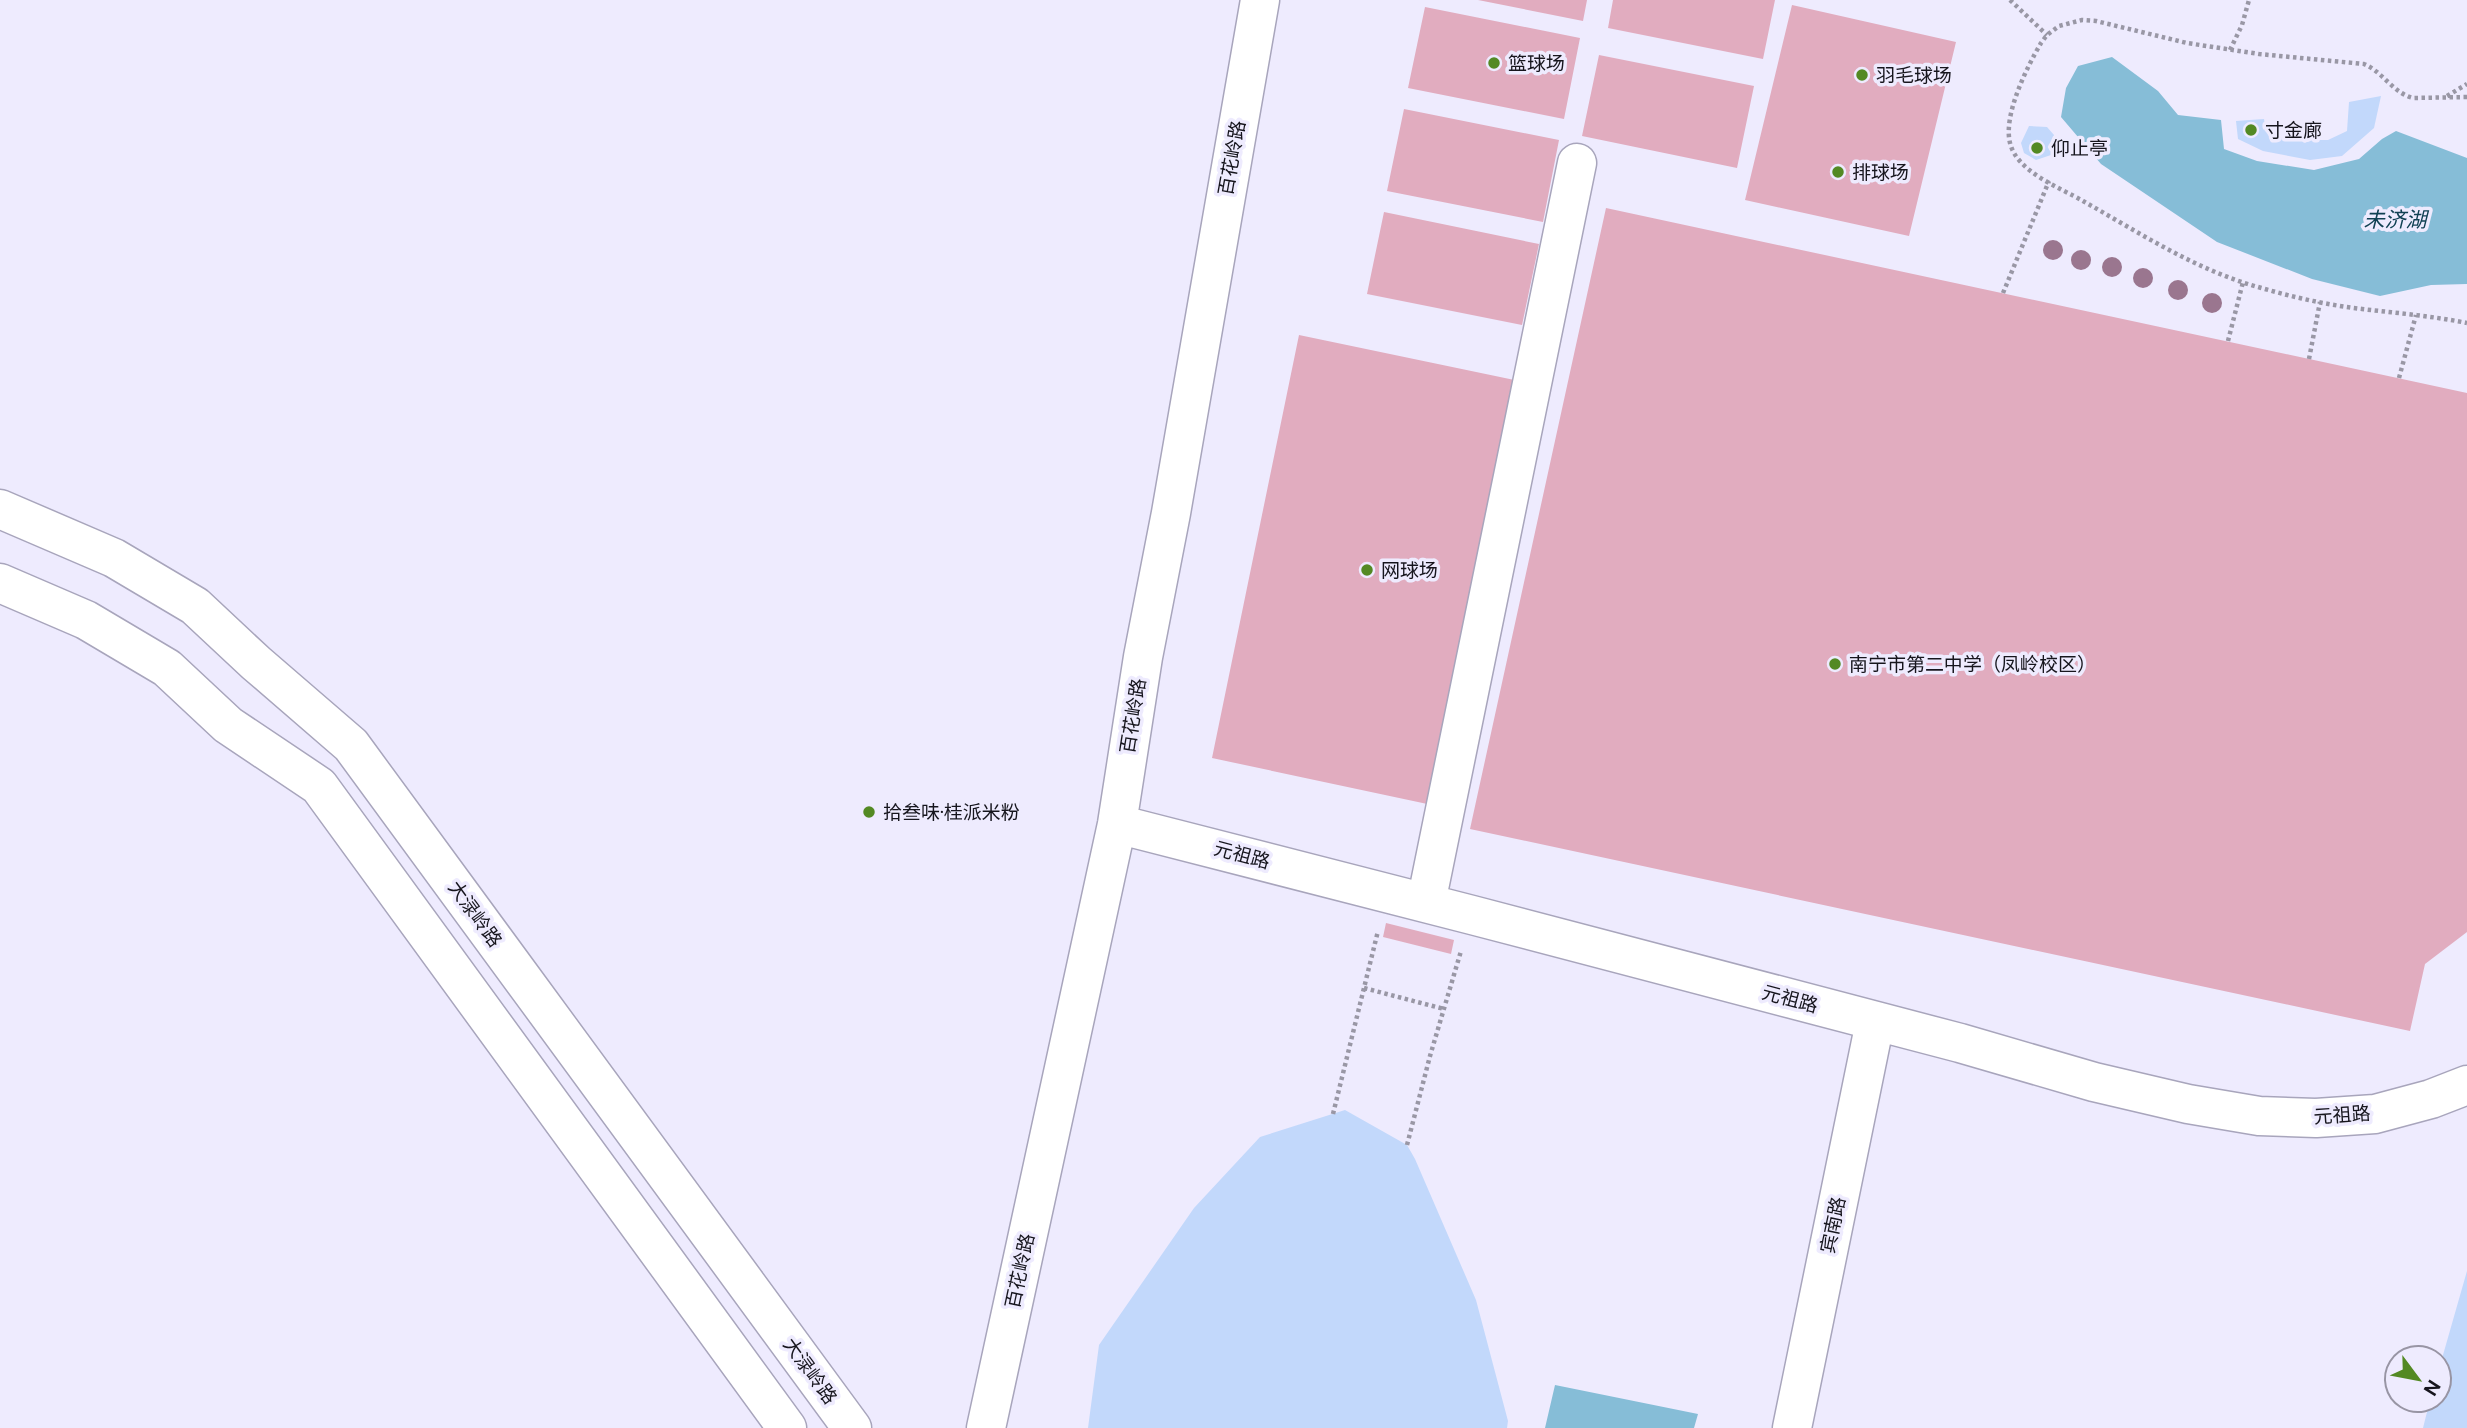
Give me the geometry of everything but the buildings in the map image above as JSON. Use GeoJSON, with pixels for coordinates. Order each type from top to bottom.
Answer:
{"type":"FeatureCollection","features":[{"type":"Feature","properties":{"kind":"street","name":"百花岭路"},"geometry":{"type":"LineString","coordinates":[[986,1428],[1116,824],[1143,657],[1171,513],[1260,0]]}},
{"type":"Feature","properties":{"kind":"street"},"geometry":{"type":"LineString","coordinates":[[1426,903],[1577,163]]}},
{"type":"Feature","properties":{"kind":"street","name":"大渌岭路"},"geometry":{"type":"LineString","coordinates":[[0,509],[114,558],[195,606],[351,745],[852,1428]]}},
{"type":"Feature","properties":{"kind":"street"},"geometry":{"type":"LineString","coordinates":[[0,583],[86,620],[167,668],[228,724],[319,786],[787,1428]]}},
{"type":"Feature","properties":{"kind":"street","name":"元祖路"},"geometry":{"type":"LineString","coordinates":[[1116,824],[1961,1043],[2094,1082],[2188,1104],[2259,1116],[2316,1118],[2375,1114],[2431,1099],[2467,1085]]}},
{"type":"Feature","properties":{"kind":"street","name":"宾南路"},"geometry":{"type":"LineString","coordinates":[[1792,1428],[1875,1022]]}},
{"type":"Feature","properties":{"kind":"path"},"geometry":{"type":"LineString","coordinates":[[2010,0],[2046,35]]}},
{"type":"Feature","properties":{"kind":"path"},"geometry":{"type":"LineString","coordinates":[[2230,50],[2242,25],[2249,0]]}},
{"type":"Feature","properties":{"kind":"path"},"geometry":{"type":"LineString","coordinates":[[2467,97],[2405,96],[2376,70],[2364,64],[2230,50],[2179,42],[2096,21],[2069,22],[2046,35],[2035,54],[2014,105],[2009,132],[2012,150],[2018,159],[2049,181],[2178,254],[2243,282],[2320,302],[2467,323]]}},
{"type":"Feature","properties":{"kind":"path"},"geometry":{"type":"LineString","coordinates":[[2446,97],[2467,84]]}},
{"type":"Feature","properties":{"kind":"path"},"geometry":{"type":"LineString","coordinates":[[2003,293],[2049,181]]}},
{"type":"Feature","properties":{"kind":"path"},"geometry":{"type":"LineString","coordinates":[[2228,341],[2243,282]]}},
{"type":"Feature","properties":{"kind":"path"},"geometry":{"type":"LineString","coordinates":[[2309,359],[2320,302]]}},
{"type":"Feature","properties":{"kind":"path"},"geometry":{"type":"LineString","coordinates":[[2399,378],[2416,315]]}},
{"type":"Feature","properties":{"kind":"path"},"geometry":{"type":"LineString","coordinates":[[1333,1114],[1387,893]]}},
{"type":"Feature","properties":{"kind":"path"},"geometry":{"type":"LineString","coordinates":[[1407,1145],[1472,915]]}},
{"type":"Feature","properties":{"kind":"path"},"geometry":{"type":"LineString","coordinates":[[1364,988],[1444,1009]]}},
{"type":"Feature","properties":{"kind":"shaded area"},"geometry":{"type":"Polygon","coordinates":[[[1478,0],[1587,0],[1583,21],[1478,0]]]}},
{"type":"Feature","properties":{"kind":"shaded area"},"geometry":{"type":"Polygon","coordinates":[[[1613,0],[1775,0],[1763,59],[1608,28],[1613,0]]]}},
{"type":"Feature","properties":{"kind":"shaded area"},"geometry":{"type":"Polygon","coordinates":[[[1792,5],[1956,42],[1909,236],[1745,200],[1792,5]]]}},
{"type":"Feature","properties":{"kind":"shaded area","name":"篮球场"},"geometry":{"type":"Polygon","coordinates":[[[1425,7],[1580,38],[1564,119],[1408,88],[1425,7]]]}},
{"type":"Feature","properties":{"kind":"shaded area"},"geometry":{"type":"Polygon","coordinates":[[[1599,55],[1754,86],[1737,168],[1582,136],[1599,55]]]}},
{"type":"Feature","properties":{"kind":"shaded area"},"geometry":{"type":"Polygon","coordinates":[[[1404,109],[1559,140],[1543,222],[1387,191],[1404,109]]]}},
{"type":"Feature","properties":{"kind":"shaded area"},"geometry":{"type":"Polygon","coordinates":[[[1606,208],[2467,393],[2467,932],[2425,964],[2410,1031],[1470,829],[1606,208]]]}},
{"type":"Feature","properties":{"kind":"shaded area"},"geometry":{"type":"Polygon","coordinates":[[[1384,212],[1539,244],[1522,325],[1367,294],[1384,212]]]}},
{"type":"Feature","properties":{"kind":"shaded area","name":"网球场"},"geometry":{"type":"Polygon","coordinates":[[[1299,335],[1524,382],[1432,805],[1212,758],[1299,335]]]}},
{"type":"Feature","properties":{"kind":"shaded area"},"geometry":{"type":"Polygon","coordinates":[[[1386,923],[1454,940],[1451,954],[1383,937],[1386,923]]]}},
{"type":"Feature","properties":{"kind":"water","name":"未济湖"},"geometry":{"type":"Polygon","coordinates":[[[2112,57],[2158,91],[2178,115],[2221,120],[2224,149],[2257,161],[2314,170],[2359,159],[2396,131],[2467,158],[2467,284],[2431,285],[2380,296],[2312,279],[2217,242],[2101,164],[2061,117],[2066,88],[2078,66],[2112,57]]]}},
{"type":"Feature","properties":{"kind":"water"},"geometry":{"type":"Polygon","coordinates":[[[1555,1385],[1698,1414],[1694,1428],[1545,1428],[1555,1385]]]}},
{"type":"Feature","properties":{"kind":"place","name":"篮球场"},"geometry":{"type":"Point","coordinates":[1494,63]}},
{"type":"Feature","properties":{"kind":"place","name":"羽毛球场"},"geometry":{"type":"Point","coordinates":[1862,75]}},
{"type":"Feature","properties":{"kind":"place","name":"寸金廊"},"geometry":{"type":"Point","coordinates":[2251,130]}},
{"type":"Feature","properties":{"kind":"place","name":"仰止亭"},"geometry":{"type":"Point","coordinates":[2037,148]}},
{"type":"Feature","properties":{"kind":"place","name":"排球场"},"geometry":{"type":"Point","coordinates":[1838,172]}},
{"type":"Feature","properties":{"kind":"place","name":"网球场"},"geometry":{"type":"Point","coordinates":[1367,570]}},
{"type":"Feature","properties":{"kind":"place","name":"南宁市第二中学（凤岭校区）"},"geometry":{"type":"Point","coordinates":[1835,664]}},
{"type":"Feature","properties":{"kind":"place","name":"拾叁味·桂派米粉"},"geometry":{"type":"Point","coordinates":[869,812]}}]}
